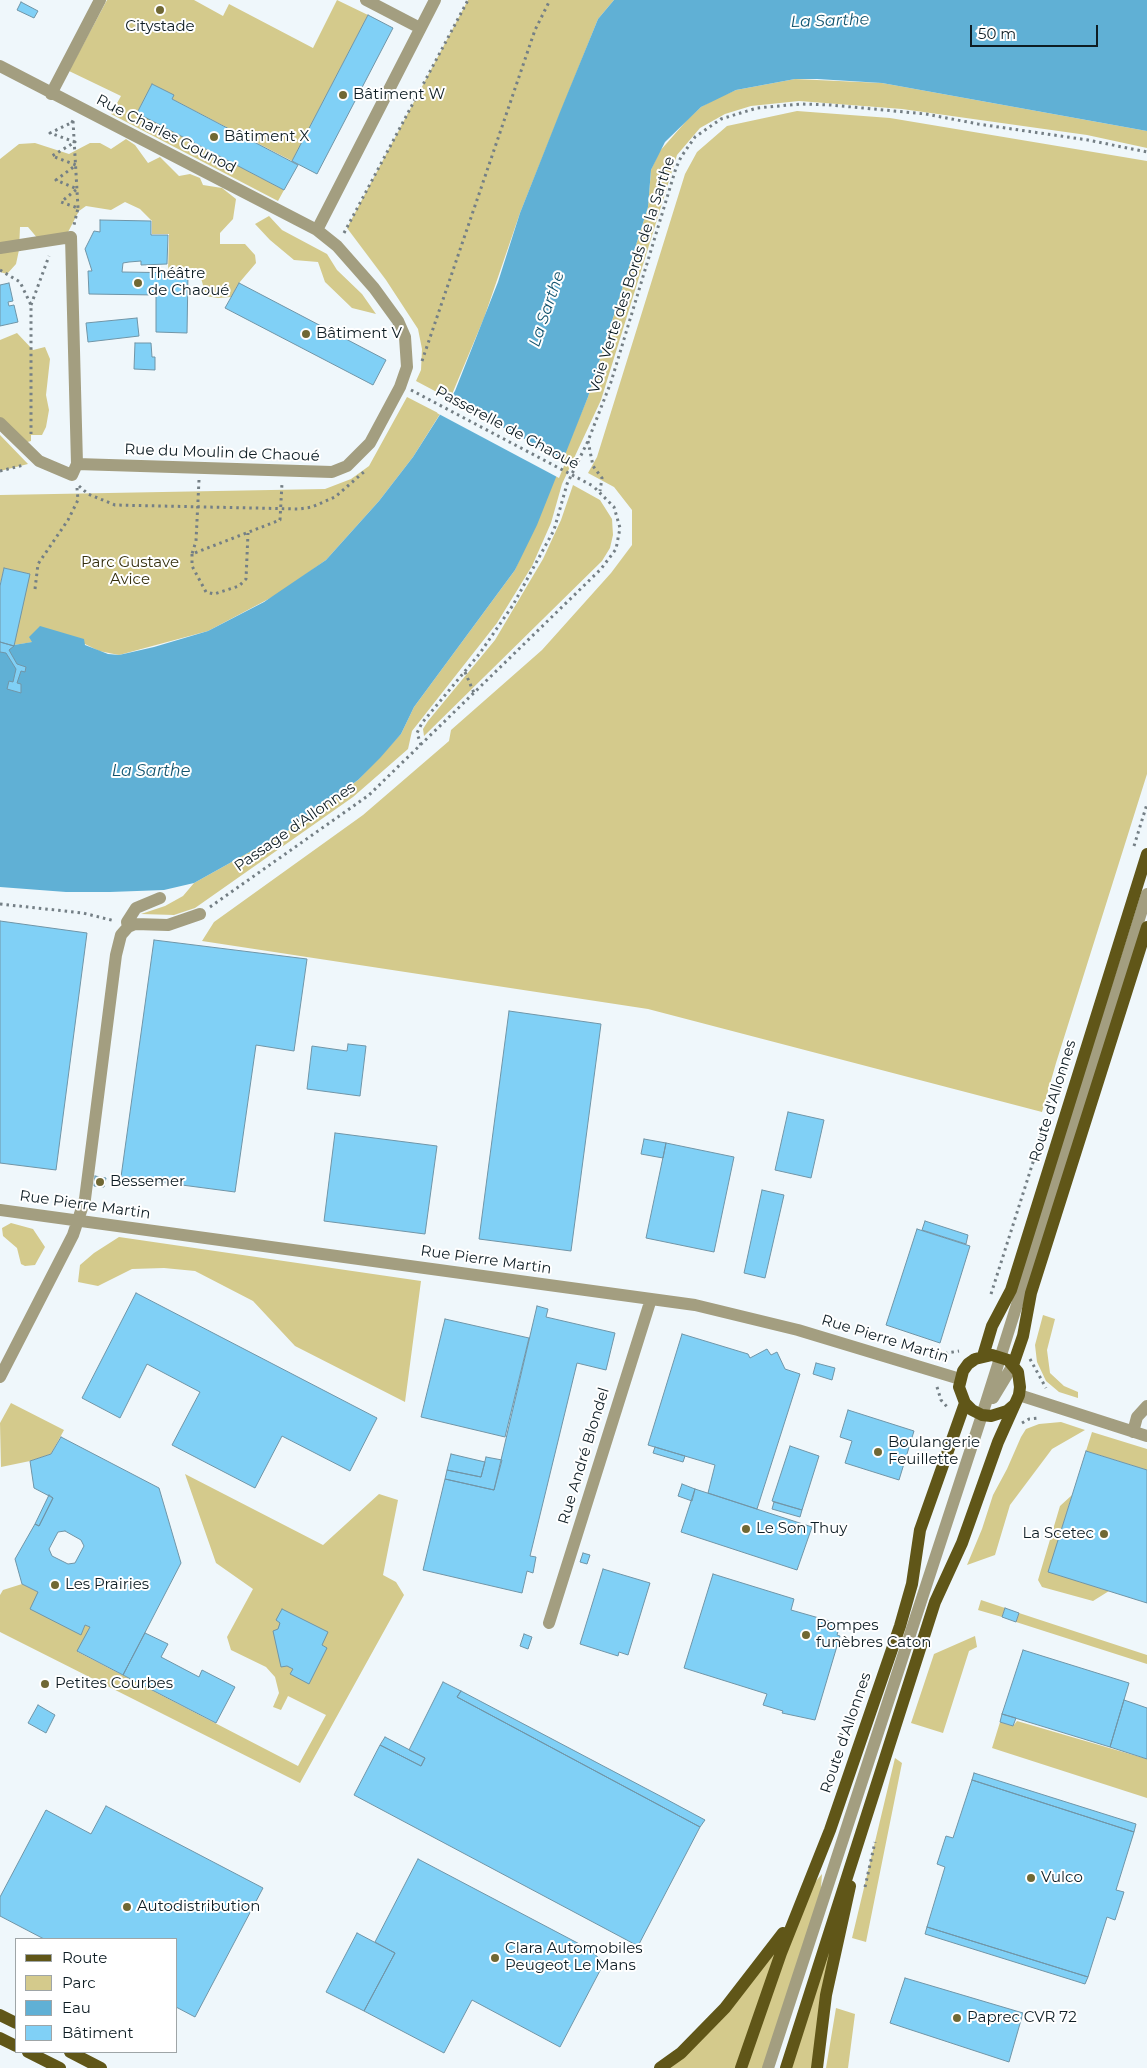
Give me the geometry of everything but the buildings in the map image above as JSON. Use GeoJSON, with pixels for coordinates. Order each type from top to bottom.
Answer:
{"type":"FeatureCollection","features":[{"type":"Feature","properties":{"kind":"main road","name":"Route d'Allonnes"},"geometry":{"type":"LineString","coordinates":[[983,1356],[992,1326],[1011,1290],[1147,854]]}},
{"type":"Feature","properties":{"kind":"main road"},"geometry":{"type":"LineString","coordinates":[[1013,1365],[1023,1336],[1031,1293],[1147,927]]}},
{"type":"Feature","properties":{"kind":"main road"},"geometry":{"type":"LineString","coordinates":[[786,2068],[935,1602],[962,1543],[998,1442],[1016,1400],[1020,1380],[1013,1365],[1001,1357],[983,1356],[968,1364],[960,1379]]}},
{"type":"Feature","properties":{"kind":"main road","name":"Route d'Allonnes"},"geometry":{"type":"LineString","coordinates":[[741,2068],[781,1953],[830,1830],[900,1626],[912,1584],[920,1530],[964,1403],[961,1395],[960,1379]]}},
{"type":"Feature","properties":{"kind":"main road"},"geometry":{"type":"LineString","coordinates":[[964,1403],[982,1415],[999,1414],[1016,1400]]}},
{"type":"Feature","properties":{"kind":"main road"},"geometry":{"type":"LineString","coordinates":[[817,2068],[826,1995],[847,1907],[859,1838]]}},
{"type":"Feature","properties":{"kind":"main road"},"geometry":{"type":"LineString","coordinates":[[660,2068],[681,2054],[725,2008],[779,1940],[804,1896]]}},
{"type":"Feature","properties":{"kind":"main road"},"geometry":{"type":"LineString","coordinates":[[0,2015],[15,2022]]}},
{"type":"Feature","properties":{"kind":"main road"},"geometry":{"type":"LineString","coordinates":[[0,2038],[15,2046]]}},
{"type":"Feature","properties":{"kind":"main road"},"geometry":{"type":"LineString","coordinates":[[30,2053],[60,2068]]}},
{"type":"Feature","properties":{"kind":"main road"},"geometry":{"type":"LineString","coordinates":[[72,2053],[101,2068]]}},
{"type":"Feature","properties":{"kind":"street"},"geometry":{"type":"LineString","coordinates":[[52,94],[100,0]]}},
{"type":"Feature","properties":{"kind":"street"},"geometry":{"type":"LineString","coordinates":[[366,0],[420,28]]}},
{"type":"Feature","properties":{"kind":"street"},"geometry":{"type":"LineString","coordinates":[[317,230],[435,0]]}},
{"type":"Feature","properties":{"kind":"street","name":"Rue Charles Gounod"},"geometry":{"type":"LineString","coordinates":[[0,66],[317,230]]}},
{"type":"Feature","properties":{"kind":"street","name":"Rue du Moulin de Chaoué"},"geometry":{"type":"LineString","coordinates":[[77,464],[283,472],[332,472],[353,461],[370,443],[400,387],[407,367],[405,337],[398,321],[374,288],[337,246],[317,230]]}},
{"type":"Feature","properties":{"kind":"street"},"geometry":{"type":"LineString","coordinates":[[0,248],[71,237],[77,464],[72,475],[38,462],[0,423]]}},
{"type":"Feature","properties":{"kind":"street"},"geometry":{"type":"LineString","coordinates":[[768,2068],[1001,1357],[1147,894]]}},
{"type":"Feature","properties":{"kind":"street"},"geometry":{"type":"LineString","coordinates":[[128,927],[127,922],[136,908],[160,898]]}},
{"type":"Feature","properties":{"kind":"street"},"geometry":{"type":"LineString","coordinates":[[0,1377],[78,1220],[84,1199],[116,955],[121,935],[128,927],[135,924],[168,925],[200,914]]}},
{"type":"Feature","properties":{"kind":"street","name":"Rue Pierre Martin"},"geometry":{"type":"LineString","coordinates":[[0,1210],[651,1299],[746,1316],[960,1379]]}},
{"type":"Feature","properties":{"kind":"street","name":"Rue André Blondel"},"geometry":{"type":"LineString","coordinates":[[549,1623],[651,1299]]}},
{"type":"Feature","properties":{"kind":"street"},"geometry":{"type":"LineString","coordinates":[[982,1415],[1013,1365]]}},
{"type":"Feature","properties":{"kind":"street"},"geometry":{"type":"LineString","coordinates":[[1016,1400],[1147,1436]]}},
{"type":"Feature","properties":{"kind":"street"},"geometry":{"type":"LineString","coordinates":[[1133,1432],[1136,1417],[1147,1406]]}},
{"type":"Feature","properties":{"kind":"path"},"geometry":{"type":"LineString","coordinates":[[337,246],[468,0]]}},
{"type":"Feature","properties":{"kind":"path"},"geometry":{"type":"LineString","coordinates":[[421,363],[535,30],[550,0]]}},
{"type":"Feature","properties":{"kind":"path"},"geometry":{"type":"LineString","coordinates":[[71,237],[78,208],[73,105]]}},
{"type":"Feature","properties":{"kind":"path","name":"Voie Verte des Bords de la Sarthe"},"geometry":{"type":"LineString","coordinates":[[421,745],[417,733],[422,723],[465,672],[513,605],[554,530],[567,484],[588,442],[614,373],[676,168],[688,145],[712,124],[733,114],[765,107],[831,105],[926,114],[978,124],[1088,140],[1147,152]]}},
{"type":"Feature","properties":{"kind":"path"},"geometry":{"type":"LineString","coordinates":[[66,118],[73,122]]}},
{"type":"Feature","properties":{"kind":"path"},"geometry":{"type":"LineString","coordinates":[[73,122],[50,132],[75,142]]}},
{"type":"Feature","properties":{"kind":"path"},"geometry":{"type":"LineString","coordinates":[[75,142],[52,156],[76,166]]}},
{"type":"Feature","properties":{"kind":"path"},"geometry":{"type":"LineString","coordinates":[[76,166],[56,180],[77,189]]}},
{"type":"Feature","properties":{"kind":"path"},"geometry":{"type":"LineString","coordinates":[[77,189],[61,202],[78,208]]}},
{"type":"Feature","properties":{"kind":"path"},"geometry":{"type":"LineString","coordinates":[[0,471],[38,462],[31,435],[31,305],[48,256],[72,252]]}},
{"type":"Feature","properties":{"kind":"path"},"geometry":{"type":"LineString","coordinates":[[0,270],[20,282],[31,305]]}},
{"type":"Feature","properties":{"kind":"path","name":"Passerelle de Chaoué"},"geometry":{"type":"LineString","coordinates":[[414,381],[411,390],[593,486]]}},
{"type":"Feature","properties":{"kind":"path"},"geometry":{"type":"LineString","coordinates":[[588,442],[593,466],[602,478],[600,492]]}},
{"type":"Feature","properties":{"kind":"path"},"geometry":{"type":"LineString","coordinates":[[200,469],[196,540],[192,554],[192,566],[206,592],[214,594],[239,586],[246,579],[248,533]]}},
{"type":"Feature","properties":{"kind":"path"},"geometry":{"type":"LineString","coordinates":[[192,554],[280,520],[283,472]]}},
{"type":"Feature","properties":{"kind":"path"},"geometry":{"type":"LineString","coordinates":[[35,589],[38,564],[68,520],[78,500],[77,485]]}},
{"type":"Feature","properties":{"kind":"path","name":"Passage d'Allonnes"},"geometry":{"type":"LineString","coordinates":[[200,914],[369,795],[610,559],[619,539],[618,518],[614,507],[593,486]]}},
{"type":"Feature","properties":{"kind":"path"},"geometry":{"type":"LineString","coordinates":[[465,672],[474,693]]}},
{"type":"Feature","properties":{"kind":"path"},"geometry":{"type":"LineString","coordinates":[[1132,851],[1147,804]]}},
{"type":"Feature","properties":{"kind":"path"},"geometry":{"type":"LineString","coordinates":[[0,904],[83,913],[112,920],[128,927]]}},
{"type":"Feature","properties":{"kind":"path"},"geometry":{"type":"LineString","coordinates":[[991,1294],[1072,1040]]}},
{"type":"Feature","properties":{"kind":"green space"},"geometry":{"type":"Polygon","coordinates":[[[107,0],[194,0],[223,16],[229,4],[313,48],[337,0],[368,15],[292,161],[172,99],[173,95],[152,84],[137,113],[284,190],[278,201],[111,114],[121,96],[69,71],[107,0]]]}},
{"type":"Feature","properties":{"kind":"green space"},"geometry":{"type":"Polygon","coordinates":[[[468,0],[614,0],[598,19],[520,213],[484,318],[450,399],[416,381],[421,370],[422,349],[418,329],[386,280],[347,228],[468,0]]]}},
{"type":"Feature","properties":{"kind":"green space"},"geometry":{"type":"Polygon","coordinates":[[[795,79],[882,83],[1147,131],[1147,148],[1087,135],[902,109],[799,101],[751,106],[725,114],[700,128],[677,155],[601,400],[562,484],[551,523],[532,566],[497,623],[412,731],[408,749],[353,797],[195,908],[174,915],[141,914],[165,906],[183,896],[194,883],[289,830],[358,780],[401,734],[414,707],[515,570],[588,397],[648,207],[651,170],[659,152],[688,119],[701,107],[717,98],[736,90],[795,79]]]}},
{"type":"Feature","properties":{"kind":"green space"},"geometry":{"type":"Polygon","coordinates":[[[797,111],[890,118],[1147,161],[1147,774],[1042,1112],[648,1009],[202,941],[214,922],[363,815],[449,741],[451,730],[542,650],[611,573],[632,545],[632,510],[614,487],[588,473],[597,457],[685,174],[697,152],[727,126],[797,111]]]}},
{"type":"Feature","properties":{"kind":"green space"},"geometry":{"type":"Polygon","coordinates":[[[126,139],[135,145],[148,163],[160,157],[179,176],[190,174],[200,178],[203,185],[222,188],[236,199],[233,219],[220,233],[220,244],[245,244],[255,255],[256,263],[239,283],[231,297],[218,298],[206,296],[201,278],[194,272],[168,272],[169,234],[152,234],[152,221],[140,209],[125,202],[111,210],[86,206],[79,211],[67,234],[39,240],[28,227],[20,227],[16,264],[7,274],[0,272],[0,159],[19,144],[35,143],[69,154],[90,143],[100,143],[111,149],[126,139]]]}},
{"type":"Feature","properties":{"kind":"green space"},"geometry":{"type":"Polygon","coordinates":[[[269,216],[282,230],[327,254],[337,270],[362,294],[376,314],[352,308],[325,282],[318,262],[294,260],[270,240],[255,224],[269,216]]]}},
{"type":"Feature","properties":{"kind":"green space"},"geometry":{"type":"Polygon","coordinates":[[[17,333],[33,350],[45,347],[50,359],[46,395],[49,410],[46,427],[42,435],[31,435],[31,441],[24,443],[0,422],[0,340],[17,333]]]}},
{"type":"Feature","properties":{"kind":"green space","name":"Parc Gustave Avice"},"geometry":{"type":"Polygon","coordinates":[[[407,397],[440,414],[413,457],[379,501],[326,560],[278,594],[208,631],[119,655],[99,651],[85,644],[33,642],[14,645],[29,574],[4,568],[0,585],[0,495],[325,489],[351,479],[369,466],[407,397]]]}},
{"type":"Feature","properties":{"kind":"green space"},"geometry":{"type":"Polygon","coordinates":[[[0,435],[28,464],[0,471],[0,435]]]}},
{"type":"Feature","properties":{"kind":"green space"},"geometry":{"type":"Polygon","coordinates":[[[573,485],[600,500],[612,519],[613,535],[610,548],[602,561],[424,736],[423,729],[428,721],[495,640],[543,559],[561,520],[573,485]]]}},
{"type":"Feature","properties":{"kind":"green space"},"geometry":{"type":"Polygon","coordinates":[[[11,1223],[33,1229],[45,1247],[35,1265],[25,1266],[21,1264],[17,1248],[3,1236],[2,1228],[11,1223]]]}},
{"type":"Feature","properties":{"kind":"green space"},"geometry":{"type":"Polygon","coordinates":[[[119,1237],[421,1281],[405,1402],[295,1346],[253,1301],[195,1271],[164,1268],[132,1269],[98,1286],[78,1282],[80,1265],[94,1253],[119,1237]]]}},
{"type":"Feature","properties":{"kind":"green space"},"geometry":{"type":"Polygon","coordinates":[[[1043,1315],[1055,1319],[1047,1350],[1050,1373],[1064,1386],[1078,1392],[1078,1398],[1059,1392],[1046,1381],[1037,1362],[1035,1345],[1043,1315]]]}},
{"type":"Feature","properties":{"kind":"green space"},"geometry":{"type":"Polygon","coordinates":[[[11,1403],[64,1430],[51,1454],[1,1467],[0,1423],[11,1403]]]}},
{"type":"Feature","properties":{"kind":"green space"},"geometry":{"type":"Polygon","coordinates":[[[1061,1422],[1085,1430],[1052,1449],[1010,1505],[995,1555],[967,1565],[982,1529],[993,1495],[1026,1429],[1039,1424],[1061,1422]]]}},
{"type":"Feature","properties":{"kind":"green space"},"geometry":{"type":"Polygon","coordinates":[[[1092,1432],[1147,1449],[1147,1470],[1086,1451],[1092,1432]]]}},
{"type":"Feature","properties":{"kind":"green space"},"geometry":{"type":"Polygon","coordinates":[[[185,1474],[323,1545],[379,1494],[398,1500],[383,1575],[396,1582],[404,1595],[300,1783],[0,1632],[0,1595],[3,1590],[22,1584],[38,1592],[81,1634],[85,1625],[90,1627],[78,1652],[298,1766],[326,1715],[288,1696],[281,1710],[273,1707],[279,1693],[275,1677],[266,1667],[231,1650],[227,1637],[253,1589],[216,1563],[185,1474]]]}},
{"type":"Feature","properties":{"kind":"green space"},"geometry":{"type":"Polygon","coordinates":[[[1072,1495],[1049,1572],[1109,1591],[1093,1601],[1042,1587],[1038,1580],[1060,1506],[1072,1495]]]}},
{"type":"Feature","properties":{"kind":"green space"},"geometry":{"type":"Polygon","coordinates":[[[981,1600],[1005,1608],[1002,1617],[978,1610],[981,1600]]]}},
{"type":"Feature","properties":{"kind":"green space"},"geometry":{"type":"Polygon","coordinates":[[[1019,1613],[1147,1655],[1147,1664],[1016,1622],[1019,1613]]]}},
{"type":"Feature","properties":{"kind":"green space"},"geometry":{"type":"Polygon","coordinates":[[[975,1636],[977,1647],[969,1651],[943,1733],[911,1723],[934,1654],[975,1636]]]}},
{"type":"Feature","properties":{"kind":"green space"},"geometry":{"type":"Polygon","coordinates":[[[1017,1721],[1147,1759],[1147,1798],[992,1748],[1000,1722],[1013,1726],[1017,1721]]]}},
{"type":"Feature","properties":{"kind":"green space"},"geometry":{"type":"Polygon","coordinates":[[[895,1758],[902,1763],[866,1942],[852,1938],[895,1758]]]}},
{"type":"Feature","properties":{"kind":"green space"},"geometry":{"type":"Polygon","coordinates":[[[859,1838],[817,2068],[786,2068],[859,1838]]]}},
{"type":"Feature","properties":{"kind":"green space"},"geometry":{"type":"Polygon","coordinates":[[[822,1874],[819,1915],[768,2068],[660,2068],[681,2053],[779,1940],[804,1895],[822,1874]]]}},
{"type":"Feature","properties":{"kind":"green space"},"geometry":{"type":"Polygon","coordinates":[[[836,2008],[855,2014],[848,2068],[826,2068],[836,2008]]]}},
{"type":"Feature","properties":{"kind":"water","name":"La Sarthe"},"geometry":{"type":"Polygon","coordinates":[[[614,0],[1147,0],[1147,131],[882,83],[817,79],[795,79],[736,90],[701,107],[665,142],[651,170],[648,207],[588,397],[537,525],[515,570],[414,707],[401,734],[380,758],[358,780],[289,830],[194,883],[164,890],[110,892],[66,892],[0,887],[0,642],[14,645],[32,642],[29,637],[40,626],[84,639],[85,645],[108,654],[119,655],[154,647],[208,631],[264,602],[326,560],[379,501],[413,457],[455,391],[498,282],[520,213],[560,112],[598,19],[614,0]]]}},
{"type":"Feature","properties":{"kind":"pier"},"geometry":{"type":"Polygon","coordinates":[[[448,398],[566,461],[559,478],[437,413],[448,398]]]}},
{"type":"Feature","properties":{"kind":"place","name":"Citystade"},"geometry":{"type":"Point","coordinates":[160,10]}},
{"type":"Feature","properties":{"kind":"place","name":"Bâtiment W"},"geometry":{"type":"Point","coordinates":[343,95]}},
{"type":"Feature","properties":{"kind":"place","name":"Bâtiment X"},"geometry":{"type":"Point","coordinates":[214,137]}},
{"type":"Feature","properties":{"kind":"place","name":"Théâtre de Chaoué"},"geometry":{"type":"Point","coordinates":[138,283]}},
{"type":"Feature","properties":{"kind":"place","name":"Bâtiment V"},"geometry":{"type":"Point","coordinates":[306,334]}},
{"type":"Feature","properties":{"kind":"place","name":"Bessemer"},"geometry":{"type":"Point","coordinates":[100,1182]}},
{"type":"Feature","properties":{"kind":"place","name":"Boulangerie Feuillette"},"geometry":{"type":"Point","coordinates":[878,1452]}},
{"type":"Feature","properties":{"kind":"place","name":"Le Son Thuy"},"geometry":{"type":"Point","coordinates":[746,1529]}},
{"type":"Feature","properties":{"kind":"place","name":"La Scetec"},"geometry":{"type":"Point","coordinates":[1104,1534]}},
{"type":"Feature","properties":{"kind":"place","name":"Les Prairies"},"geometry":{"type":"Point","coordinates":[55,1585]}},
{"type":"Feature","properties":{"kind":"place","name":"Pompes funèbres Caton"},"geometry":{"type":"Point","coordinates":[806,1635]}},
{"type":"Feature","properties":{"kind":"place","name":"Petites Courbes"},"geometry":{"type":"Point","coordinates":[45,1684]}},
{"type":"Feature","properties":{"kind":"place","name":"Vulco"},"geometry":{"type":"Point","coordinates":[1031,1878]}},
{"type":"Feature","properties":{"kind":"place","name":"Autodistribution"},"geometry":{"type":"Point","coordinates":[127,1907]}},
{"type":"Feature","properties":{"kind":"place","name":"Clara Automobiles Peugeot Le Mans"},"geometry":{"type":"Point","coordinates":[495,1958]}},
{"type":"Feature","properties":{"kind":"place","name":"Paprec CVR 72"},"geometry":{"type":"Point","coordinates":[957,2018]}}]}
